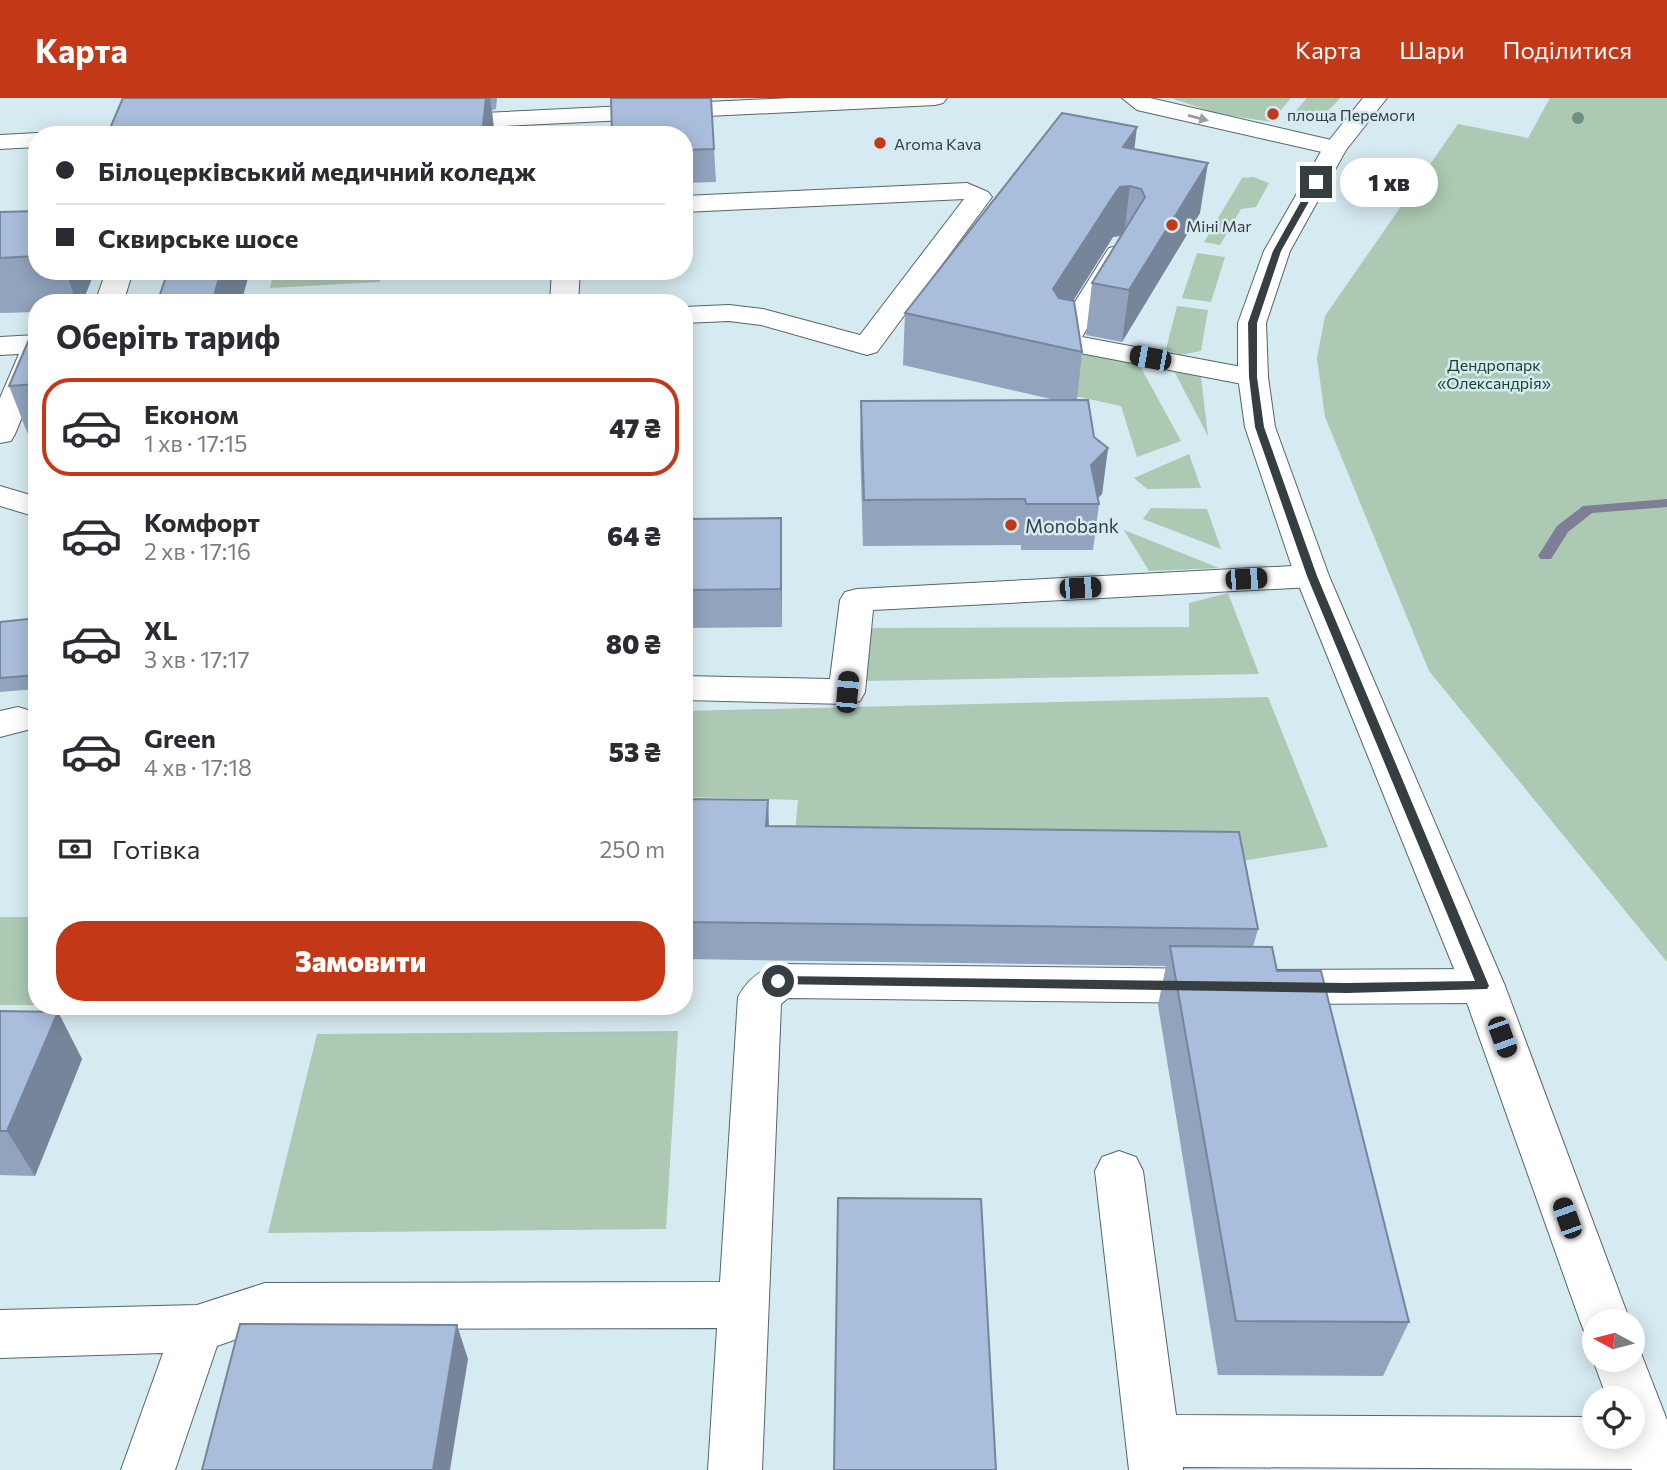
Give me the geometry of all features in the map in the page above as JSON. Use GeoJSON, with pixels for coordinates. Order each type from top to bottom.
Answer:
{"type":"FeatureCollection","features":[{"type":"Feature","properties":{"kind":"main road"},"geometry":{"type":"LineString","coordinates":[[422,123],[935,98]]}},
{"type":"Feature","properties":{"kind":"main road"},"geometry":{"type":"LineString","coordinates":[[1134,98],[1145,105],[1208,121],[1335,148]]}},
{"type":"Feature","properties":{"kind":"main road"},"geometry":{"type":"LineString","coordinates":[[1375,98],[1335,148],[1277,251],[1252,323],[1253,377],[1260,427],[1312,576],[1483,986],[1601,1309]]}},
{"type":"Feature","properties":{"kind":"main road"},"geometry":{"type":"LineString","coordinates":[[0,142],[28,141]]}},
{"type":"Feature","properties":{"kind":"main road"},"geometry":{"type":"LineString","coordinates":[[693,204],[967,191],[979,197],[867,346],[763,317],[729,313],[693,315]]}},
{"type":"Feature","properties":{"kind":"main road"},"geometry":{"type":"LineString","coordinates":[[1123,246],[1064,342],[1253,377]]}},
{"type":"Feature","properties":{"kind":"main road"},"geometry":{"type":"LineString","coordinates":[[0,346],[28,345]]}},
{"type":"Feature","properties":{"kind":"main road"},"geometry":{"type":"LineString","coordinates":[[0,434],[28,367]]}},
{"type":"Feature","properties":{"kind":"main road"},"geometry":{"type":"LineString","coordinates":[[0,496],[28,504]]}},
{"type":"Feature","properties":{"kind":"main road"},"geometry":{"type":"LineString","coordinates":[[693,688],[847,692],[857,600],[1312,576]]}},
{"type":"Feature","properties":{"kind":"main road"},"geometry":{"type":"LineString","coordinates":[[735,1470],[760,996],[778,981],[1347,988],[1483,986]]}},
{"type":"Feature","properties":{"kind":"main road"},"geometry":{"type":"LineString","coordinates":[[1119,1171],[1154,1456],[1654,1456],[1623,1372]]}},
{"type":"Feature","properties":{"kind":"main road"},"geometry":{"type":"LineString","coordinates":[[0,1334],[197,1329],[265,1306],[743,1305]]}},
{"type":"Feature","properties":{"kind":"main road"},"geometry":{"type":"LineString","coordinates":[[148,1470],[197,1329]]}},
{"type":"Feature","properties":{"kind":"green space"},"geometry":{"type":"Polygon","coordinates":[[[1171,98],[1291,98],[1271,122],[1215,113],[1171,98]]]}},
{"type":"Feature","properties":{"kind":"green space"},"geometry":{"type":"Polygon","coordinates":[[[1307,98],[1340,98],[1329,110],[1316,118],[1285,123],[1307,98]]]}},
{"type":"Feature","properties":{"kind":"green space","name":"Дендропарк «Олександрія»"},"geometry":{"type":"Polygon","coordinates":[[[1550,98],[1667,98],[1667,962],[1429,671],[1325,417],[1317,358],[1325,316],[1458,124],[1528,138],[1550,98]]]}},
{"type":"Feature","properties":{"kind":"green space"},"geometry":{"type":"Polygon","coordinates":[[[1253,177],[1269,183],[1256,207],[1241,209],[1220,245],[1204,242],[1242,178],[1253,177]]]}},
{"type":"Feature","properties":{"kind":"green space"},"geometry":{"type":"Polygon","coordinates":[[[1197,253],[1225,257],[1211,302],[1182,298],[1197,253]]]}},
{"type":"Feature","properties":{"kind":"green space"},"geometry":{"type":"Polygon","coordinates":[[[272,280],[380,280],[380,282],[270,288],[272,280]]]}},
{"type":"Feature","properties":{"kind":"green space"},"geometry":{"type":"Polygon","coordinates":[[[1177,306],[1208,310],[1201,351],[1180,355],[1166,349],[1177,306]]]}},
{"type":"Feature","properties":{"kind":"green space"},"geometry":{"type":"Polygon","coordinates":[[[1074,352],[1139,364],[1181,441],[1137,457],[1121,406],[1052,391],[1074,352]]]}},
{"type":"Feature","properties":{"kind":"green space"},"geometry":{"type":"Polygon","coordinates":[[[1174,371],[1201,377],[1208,436],[1174,371]]]}},
{"type":"Feature","properties":{"kind":"green space"},"geometry":{"type":"Polygon","coordinates":[[[1189,454],[1201,488],[1147,489],[1134,478],[1189,454]]]}},
{"type":"Feature","properties":{"kind":"green space"},"geometry":{"type":"Polygon","coordinates":[[[1151,508],[1207,509],[1221,549],[1143,519],[1151,508]]]}},
{"type":"Feature","properties":{"kind":"green space"},"geometry":{"type":"Polygon","coordinates":[[[1124,530],[1219,568],[1149,571],[1124,530]]]}},
{"type":"Feature","properties":{"kind":"green space"},"geometry":{"type":"Polygon","coordinates":[[[1228,593],[1259,674],[866,681],[869,628],[1189,627],[1189,603],[1228,593]]]}},
{"type":"Feature","properties":{"kind":"green space"},"geometry":{"type":"Polygon","coordinates":[[[1268,697],[1328,847],[1241,861],[793,855],[798,800],[693,797],[693,711],[1268,697]]]}},
{"type":"Feature","properties":{"kind":"green space"},"geometry":{"type":"Polygon","coordinates":[[[0,917],[28,917],[28,1005],[0,1005],[0,917]]]}},
{"type":"Feature","properties":{"kind":"green space"},"geometry":{"type":"Polygon","coordinates":[[[678,1031],[666,1229],[268,1233],[317,1034],[678,1031]]]}},
{"type":"Feature","properties":{"kind":"building"},"geometry":{"type":"Polygon","coordinates":[[[123,98],[486,98],[483,126],[111,126],[123,98]]]}},
{"type":"Feature","properties":{"kind":"building"},"geometry":{"type":"Polygon","coordinates":[[[611,98],[711,98],[714,149],[693,150],[693,126],[612,126],[611,98]]]}},
{"type":"Feature","properties":{"kind":"building"},"geometry":{"type":"Polygon","coordinates":[[[1062,113],[1137,127],[1123,147],[1208,163],[1129,290],[1092,283],[1145,197],[1141,189],[1130,186],[1120,187],[1114,195],[1053,289],[1059,298],[1074,301],[1082,352],[905,313],[1062,113]]]}},
{"type":"Feature","properties":{"kind":"building"},"geometry":{"type":"Polygon","coordinates":[[[28,211],[28,256],[0,258],[0,212],[28,211]]]}},
{"type":"Feature","properties":{"kind":"building"},"geometry":{"type":"Polygon","coordinates":[[[165,280],[218,280],[215,294],[160,294],[165,280]]]}},
{"type":"Feature","properties":{"kind":"building"},"geometry":{"type":"Polygon","coordinates":[[[28,342],[28,385],[9,386],[28,342]]]}},
{"type":"Feature","properties":{"kind":"building"},"geometry":{"type":"Polygon","coordinates":[[[1088,400],[1094,437],[1108,448],[1091,465],[1099,504],[1026,504],[1025,499],[864,500],[861,401],[1088,400]]]}},
{"type":"Feature","properties":{"kind":"building"},"geometry":{"type":"Polygon","coordinates":[[[781,518],[781,589],[693,590],[693,519],[781,518]]]}},
{"type":"Feature","properties":{"kind":"building"},"geometry":{"type":"Polygon","coordinates":[[[28,619],[28,676],[0,678],[0,622],[28,619]]]}},
{"type":"Feature","properties":{"kind":"building"},"geometry":{"type":"Polygon","coordinates":[[[693,799],[768,800],[766,826],[1239,832],[1258,929],[693,922],[693,799]]]}},
{"type":"Feature","properties":{"kind":"building"},"geometry":{"type":"Polygon","coordinates":[[[1170,946],[1272,947],[1277,971],[1321,971],[1409,1322],[1236,1321],[1170,946]]]}},
{"type":"Feature","properties":{"kind":"building"},"geometry":{"type":"Polygon","coordinates":[[[0,1011],[57,1015],[7,1131],[0,1131],[0,1011]]]}},
{"type":"Feature","properties":{"kind":"building"},"geometry":{"type":"Polygon","coordinates":[[[838,1198],[981,1199],[996,1470],[834,1470],[838,1198]]]}},
{"type":"Feature","properties":{"kind":"building"},"geometry":{"type":"Polygon","coordinates":[[[240,1324],[457,1325],[433,1470],[202,1470],[240,1324]]]}},
{"type":"Feature","properties":{"kind":"waterway"},"geometry":{"type":"LineString","coordinates":[[1546,556],[1562,529],[1588,509],[1667,503]]}},
{"type":"Feature","properties":{"kind":"place","name":"площа Перемоги"},"geometry":{"type":"Point","coordinates":[1273,114]}},
{"type":"Feature","properties":{"kind":"place","name":"Aroma Kava"},"geometry":{"type":"Point","coordinates":[880,143]}},
{"type":"Feature","properties":{"kind":"place","name":"Міні Mar"},"geometry":{"type":"Point","coordinates":[1172,225]}},
{"type":"Feature","properties":{"kind":"place","name":"Monobank"},"geometry":{"type":"Point","coordinates":[1011,525]}},
{"type":"Feature","properties":{"kind":"route"},"geometry":{"type":"LineString","coordinates":[[778,981],[1347,988],[1483,986],[1312,576],[1260,427],[1253,377],[1252,323],[1277,251],[1316,182]]}}]}
